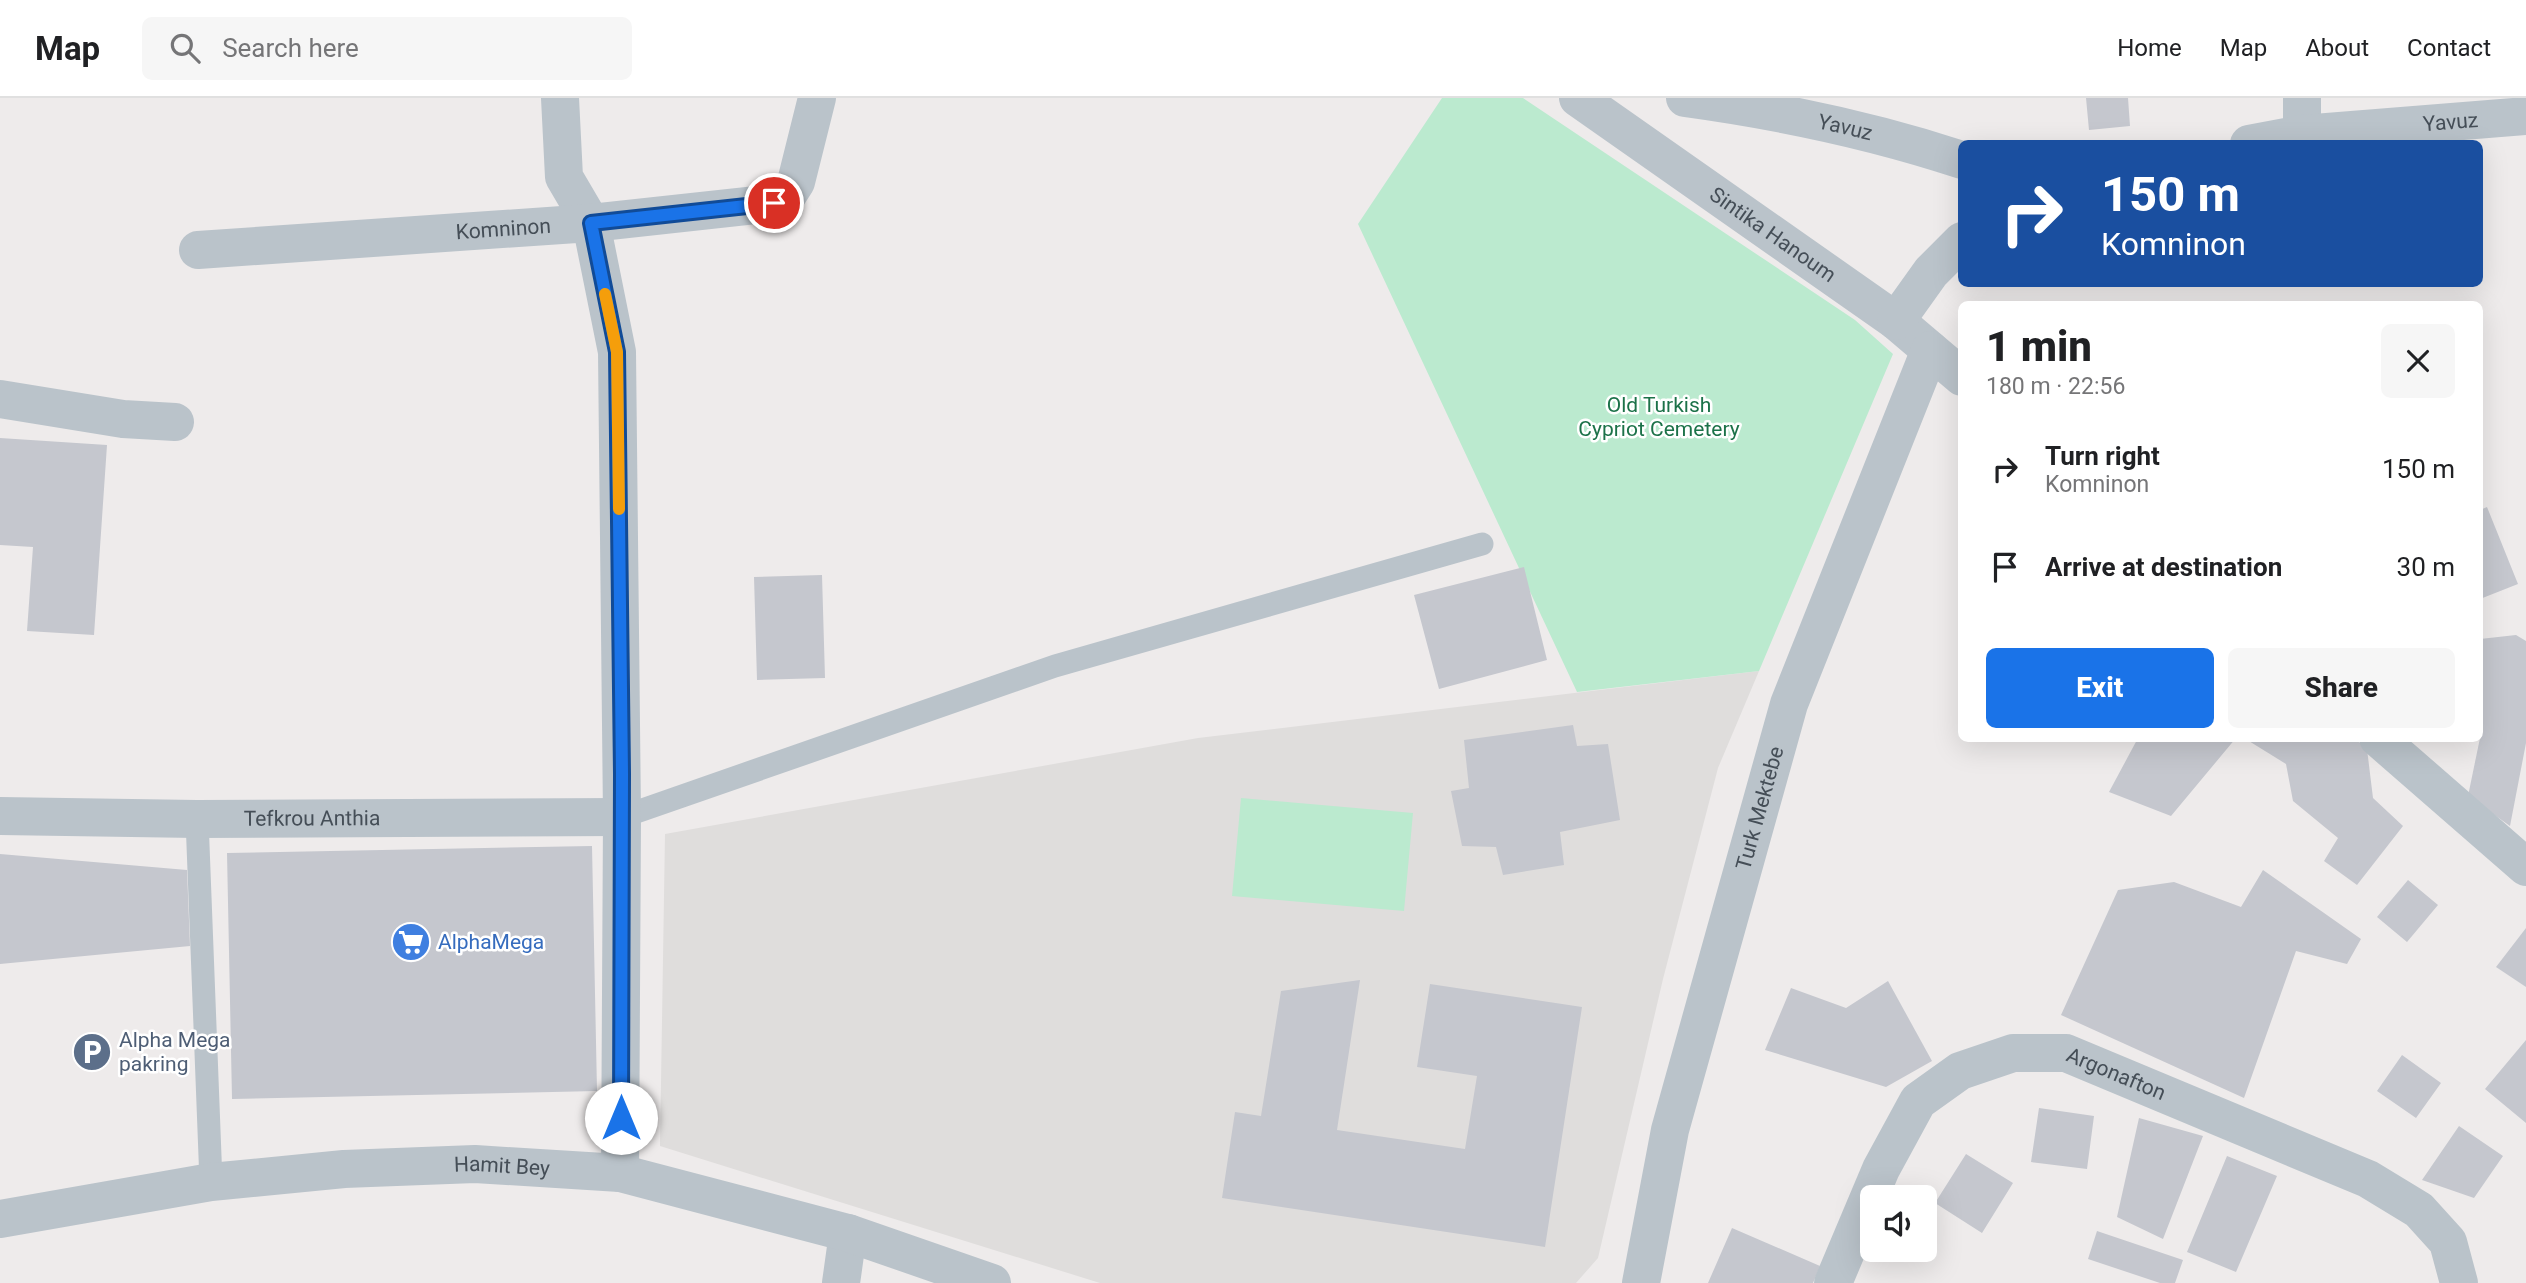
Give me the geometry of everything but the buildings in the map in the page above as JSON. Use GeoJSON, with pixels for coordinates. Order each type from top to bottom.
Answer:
{"type":"FeatureCollection","features":[{"type":"Feature","properties":{"kind":"street"},"geometry":{"type":"LineString","coordinates":[[560,98],[564,177],[591,223],[617,352],[622,817],[620,1173]]}},
{"type":"Feature","properties":{"kind":"street","name":"Komninon"},"geometry":{"type":"LineString","coordinates":[[198,250],[591,223],[774,203],[787,196],[796,182],[817,98]]}},
{"type":"Feature","properties":{"kind":"street","name":"Sintika Hanoum"},"geometry":{"type":"LineString","coordinates":[[1578,98],[1896,321],[1958,374]]}},
{"type":"Feature","properties":{"kind":"street","name":"Yavuz"},"geometry":{"type":"LineString","coordinates":[[1685,98],[1763,109],[1833,123],[1958,159]]}},
{"type":"Feature","properties":{"kind":"street","name":"Yavuz"},"geometry":{"type":"LineString","coordinates":[[2257,140],[2302,116],[2526,116]]}},
{"type":"Feature","properties":{"kind":"street"},"geometry":{"type":"LineString","coordinates":[[1896,321],[1931,272],[1958,245]]}},
{"type":"Feature","properties":{"kind":"street","name":"Turk Mektebe"},"geometry":{"type":"LineString","coordinates":[[1641,1283],[1670,1130],[1789,704],[1930,350]]}},
{"type":"Feature","properties":{"kind":"street"},"geometry":{"type":"LineString","coordinates":[[0,399],[123,419],[175,422]]}},
{"type":"Feature","properties":{"kind":"street"},"geometry":{"type":"LineString","coordinates":[[2383,742],[2526,867]]}},
{"type":"Feature","properties":{"kind":"street","name":"Tefkrou Anthia"},"geometry":{"type":"LineString","coordinates":[[0,816],[197,819],[622,817]]}},
{"type":"Feature","properties":{"kind":"street","name":"Argonafton"},"geometry":{"type":"LineString","coordinates":[[1833,1283],[1881,1169],[1918,1101],[1960,1071],[2013,1053],[2066,1053],[2368,1180],[2418,1210],[2448,1242],[2459,1283]]}},
{"type":"Feature","properties":{"kind":"street","name":"Hamit Bey"},"geometry":{"type":"LineString","coordinates":[[0,1219],[211,1182],[344,1169],[475,1164],[620,1173],[848,1233],[992,1283]]}},
{"type":"Feature","properties":{"kind":"street"},"geometry":{"type":"LineString","coordinates":[[841,1283],[848,1233]]}},
{"type":"Feature","properties":{"kind":"lane"},"geometry":{"type":"LineString","coordinates":[[622,817],[1055,666],[1482,544]]}},
{"type":"Feature","properties":{"kind":"lane"},"geometry":{"type":"LineString","coordinates":[[197,819],[211,1182]]}},
{"type":"Feature","properties":{"kind":"shaded area"},"geometry":{"type":"Polygon","coordinates":[[[1759,671],[1718,768],[1663,979],[1598,1258],[1576,1283],[1100,1283],[660,1146],[665,834],[1198,738],[1759,671]]]}},
{"type":"Feature","properties":{"kind":"green space","name":"Old Turkish Cypriot Cemetery"},"geometry":{"type":"Polygon","coordinates":[[[1442,98],[1523,98],[1855,320],[1893,354],[1759,671],[1577,692],[1358,224],[1442,98]]]}},
{"type":"Feature","properties":{"kind":"green space"},"geometry":{"type":"Polygon","coordinates":[[[1241,798],[1413,813],[1404,911],[1232,896],[1241,798]]]}},
{"type":"Feature","properties":{"kind":"slow traffic"},"geometry":{"type":"LineString","coordinates":[[605,294],[617,352],[619,509]]}},
{"type":"Feature","properties":{"kind":"place","name":"AlphaMega"},"geometry":{"type":"Point","coordinates":[411,942]}},
{"type":"Feature","properties":{"kind":"place","name":"Alpha Mega pakring"},"geometry":{"type":"Point","coordinates":[92,1052]}},
{"type":"Feature","properties":{"kind":"route"},"geometry":{"type":"LineString","coordinates":[[621,1118],[622,774],[617,352],[591,223],[774,203]]}}]}
